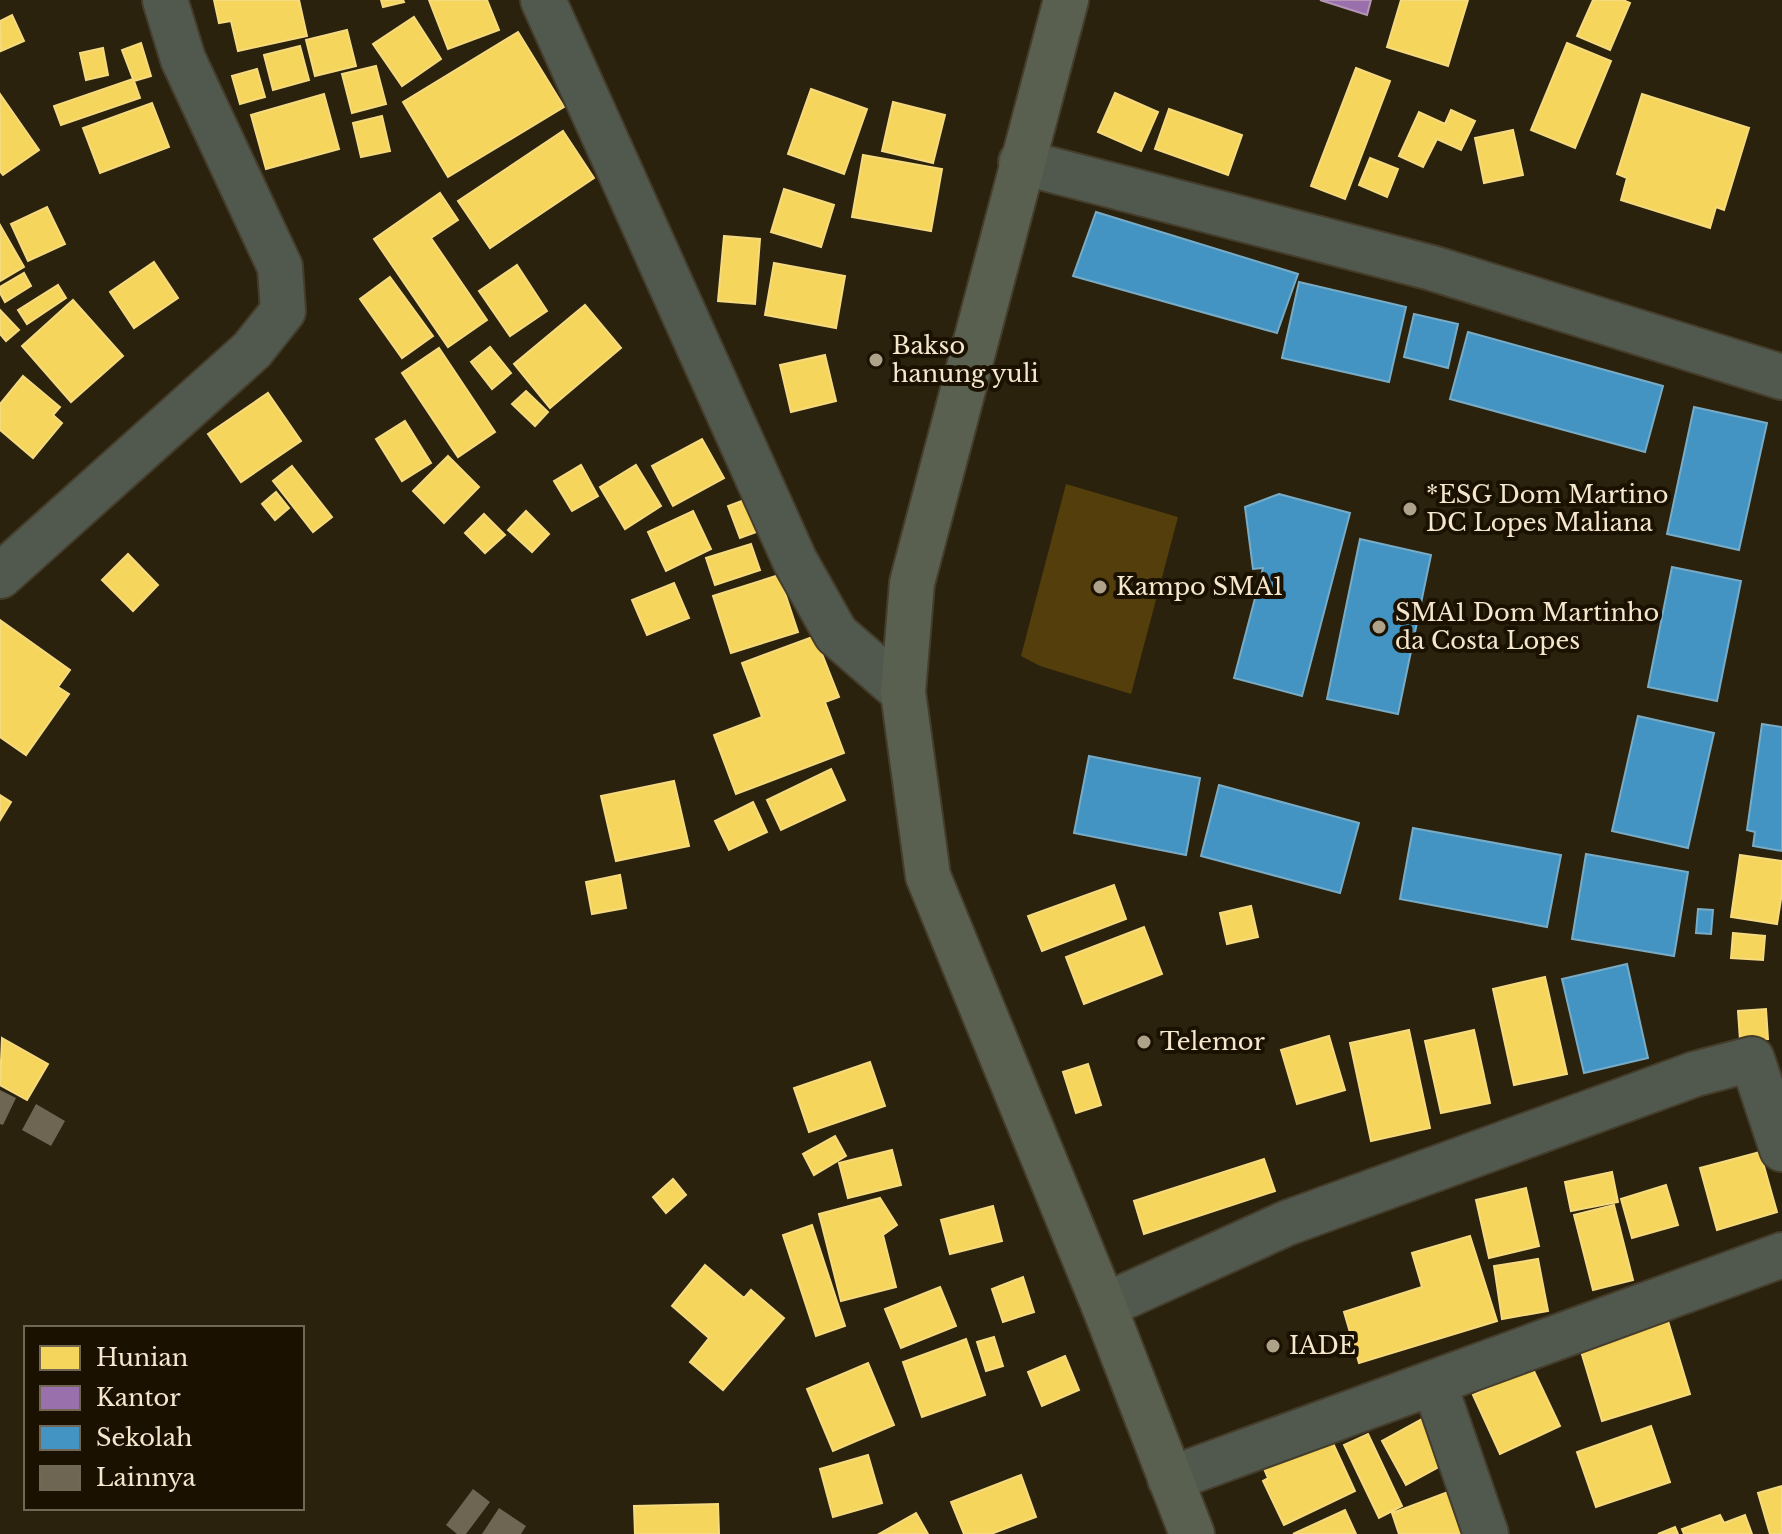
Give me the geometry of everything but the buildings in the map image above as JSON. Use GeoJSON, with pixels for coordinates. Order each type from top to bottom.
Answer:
{"type":"FeatureCollection","features":[{"type":"Feature","properties":{"kind":"main road"},"geometry":{"type":"LineString","coordinates":[[1066,0],[912,583],[903,692],[928,876],[1104,1306],[1192,1534]]}},
{"type":"Feature","properties":{"kind":"street"},"geometry":{"type":"LineString","coordinates":[[0,576],[252,350],[283,311],[280,267],[183,59],[165,0]]}},
{"type":"Feature","properties":{"kind":"street"},"geometry":{"type":"LineString","coordinates":[[543,0],[795,561],[836,634],[903,692]]}},
{"type":"Feature","properties":{"kind":"street"},"geometry":{"type":"LineString","coordinates":[[1021,162],[1432,268],[1782,377]]}},
{"type":"Feature","properties":{"kind":"street"},"geometry":{"type":"LineString","coordinates":[[1104,1306],[1287,1223],[1695,1074],[1752,1059],[1782,1149]]}},
{"type":"Feature","properties":{"kind":"street"},"geometry":{"type":"LineString","coordinates":[[1170,1479],[1782,1255]]}},
{"type":"Feature","properties":{"kind":"street"},"geometry":{"type":"LineString","coordinates":[[1434,1383],[1486,1534]]}},
{"type":"Feature","properties":{"kind":"shaded area","name":"Kampo SMA1"},"geometry":{"type":"Polygon","coordinates":[[[1066,484],[1178,517],[1131,694],[1040,666],[1021,656],[1066,484]]]}},
{"type":"Feature","properties":{"kind":"place","name":"Bakso hanung yuli"},"geometry":{"type":"Point","coordinates":[876,360]}},
{"type":"Feature","properties":{"kind":"place","name":"*ESG Dom Martino DC Lopes Maliana"},"geometry":{"type":"Point","coordinates":[1410,509]}},
{"type":"Feature","properties":{"kind":"place","name":"Kampo SMA1"},"geometry":{"type":"Point","coordinates":[1100,587]}},
{"type":"Feature","properties":{"kind":"place","name":"SMA1 Dom Martinho da Costa Lopes"},"geometry":{"type":"Point","coordinates":[1379,627]}},
{"type":"Feature","properties":{"kind":"place","name":"Telemor"},"geometry":{"type":"Point","coordinates":[1144,1042]}},
{"type":"Feature","properties":{"kind":"place","name":"IADE"},"geometry":{"type":"Point","coordinates":[1273,1346]}}]}
